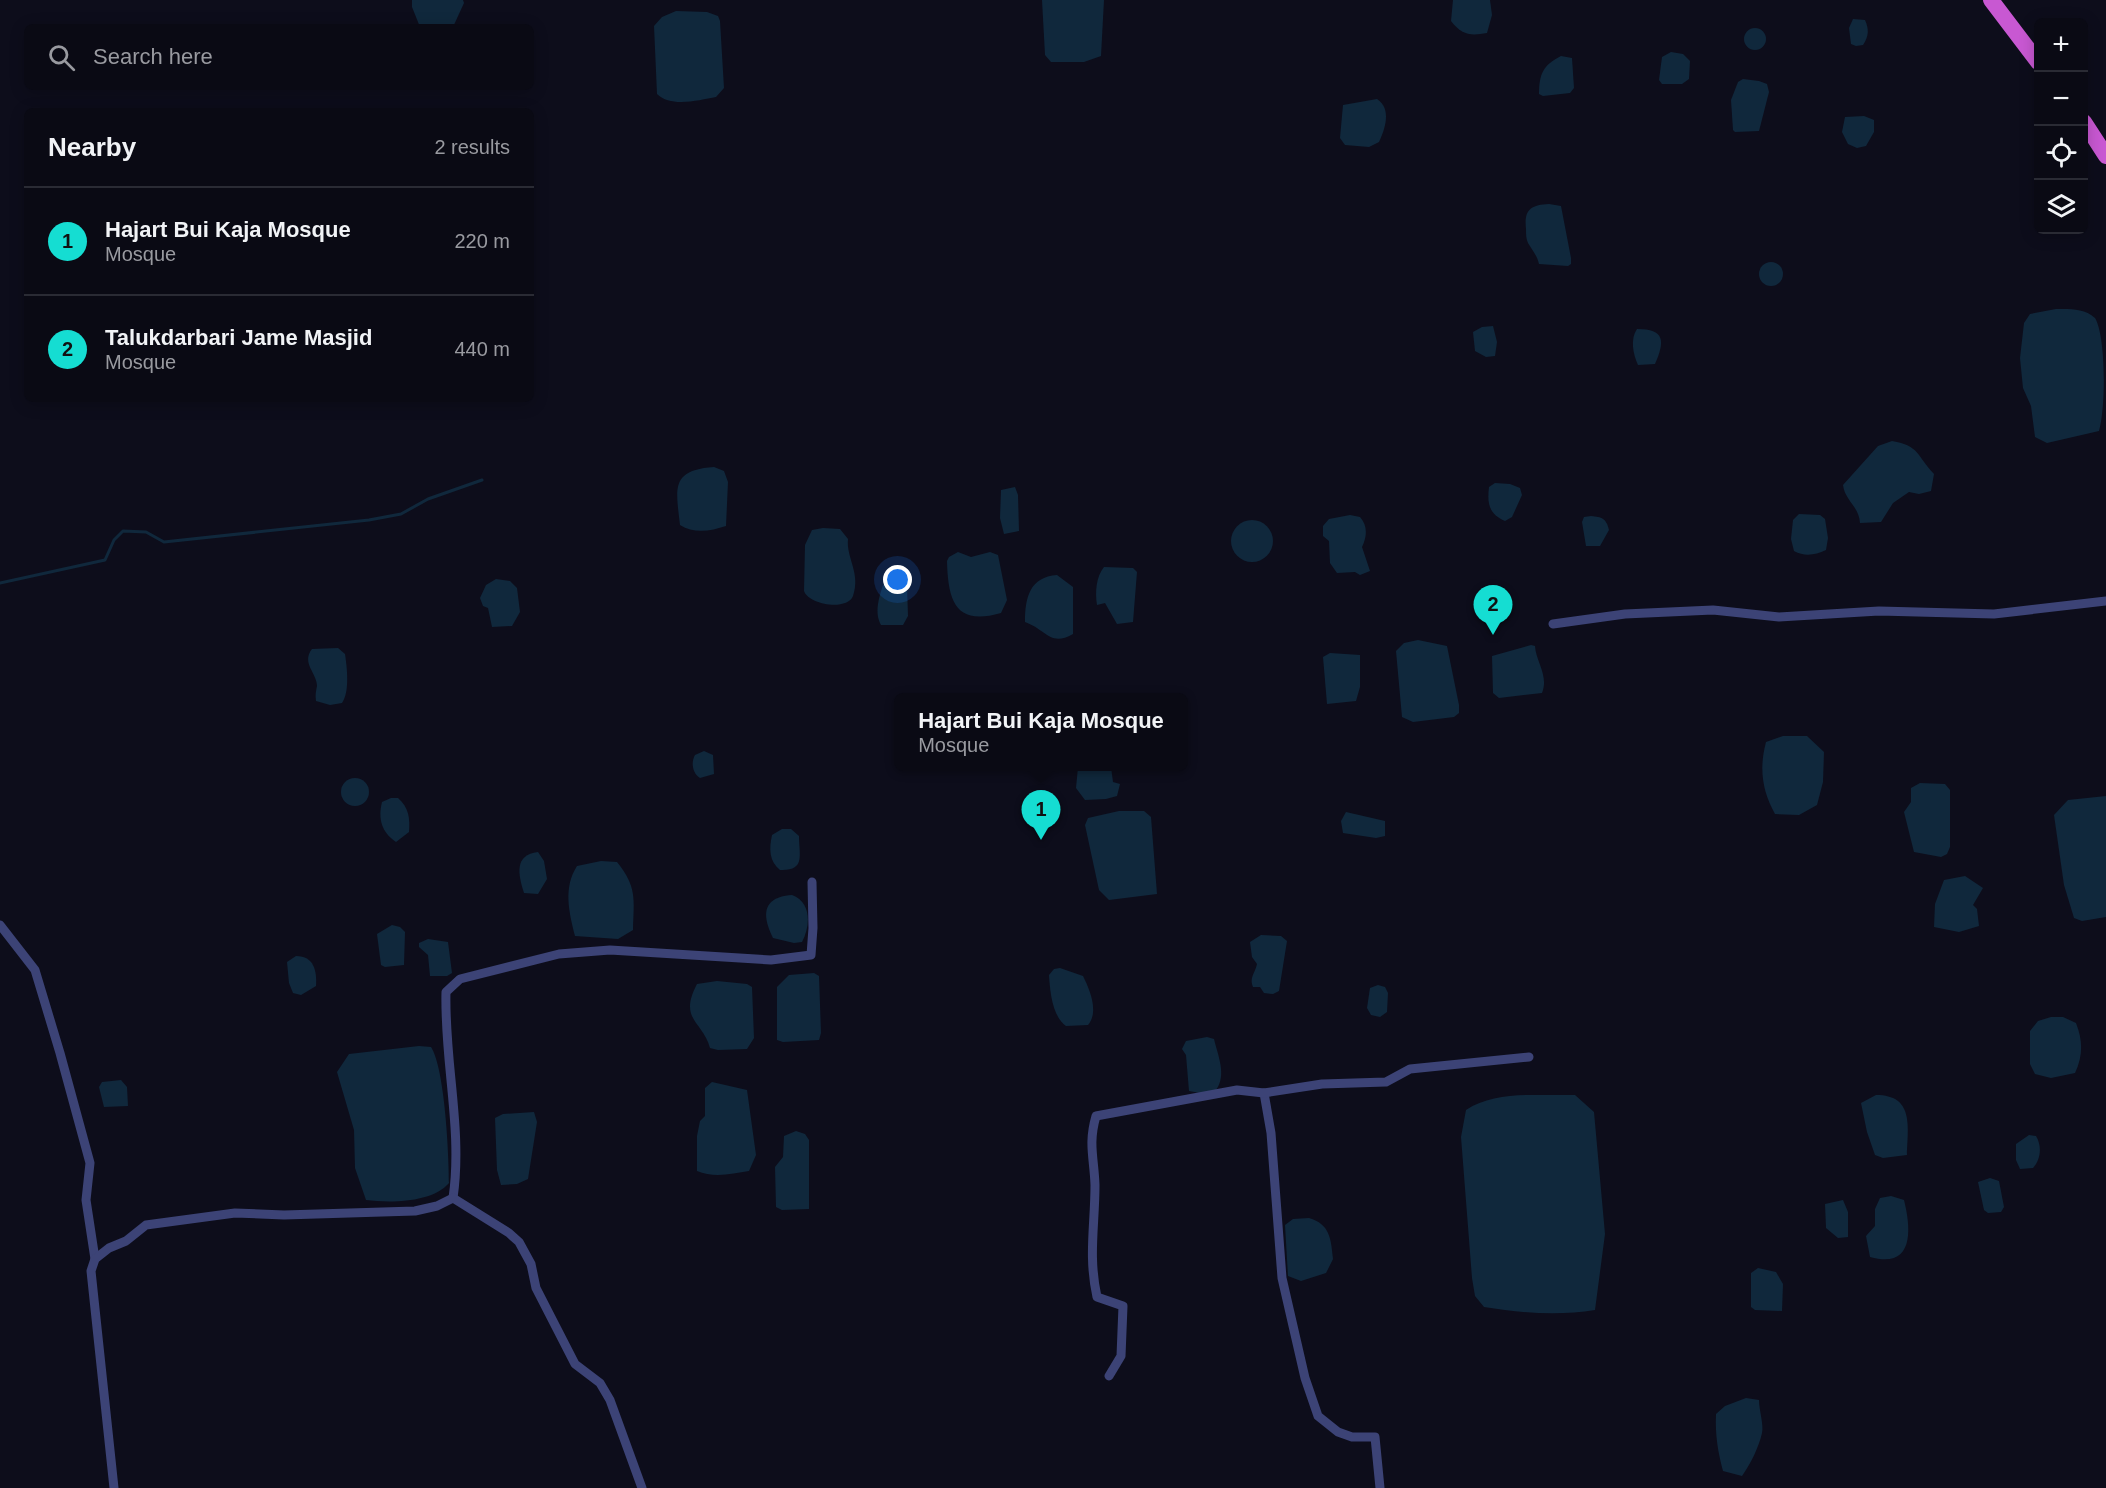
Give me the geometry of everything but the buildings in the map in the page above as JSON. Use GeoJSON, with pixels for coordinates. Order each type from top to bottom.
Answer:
{"type":"FeatureCollection","features":[{"type":"Feature","properties":{"kind":"highway"},"geometry":{"type":"LineString","coordinates":[[1991,0],[2034,57]]}},
{"type":"Feature","properties":{"kind":"highway"},"geometry":{"type":"LineString","coordinates":[[2087,126],[2106,156]]}},
{"type":"Feature","properties":{"kind":"street"},"geometry":{"type":"LineString","coordinates":[[1553,624],[1625,614],[1713,610],[1779,617],[1879,611],[1994,614],[2106,601]]}},
{"type":"Feature","properties":{"kind":"street"},"geometry":{"type":"LineString","coordinates":[[453,1198],[457,1171],[456,1134],[446,992],[460,979],[560,954],[600,951],[771,960],[811,955],[812,882]]}},
{"type":"Feature","properties":{"kind":"street"},"geometry":{"type":"LineString","coordinates":[[0,926],[35,970],[90,1163],[86,1200],[95,1259],[92,1271],[114,1488]]}},
{"type":"Feature","properties":{"kind":"street"},"geometry":{"type":"LineString","coordinates":[[1109,1376],[1121,1356],[1124,1306],[1096,1297],[1090,1267],[1095,1185],[1090,1137],[1096,1116],[1237,1090],[1264,1094],[1322,1084],[1386,1082],[1410,1069],[1529,1057]]}},
{"type":"Feature","properties":{"kind":"street"},"geometry":{"type":"LineString","coordinates":[[1264,1094],[1271,1133],[1282,1278],[1305,1378],[1318,1416],[1338,1432],[1352,1437],[1375,1437],[1380,1488]]}},
{"type":"Feature","properties":{"kind":"street"},"geometry":{"type":"LineString","coordinates":[[95,1259],[109,1248],[126,1241],[146,1225],[236,1213],[284,1215],[414,1211],[437,1206],[453,1198]]}},
{"type":"Feature","properties":{"kind":"street"},"geometry":{"type":"LineString","coordinates":[[453,1198],[509,1233],[519,1242],[531,1264],[536,1288],[575,1364],[600,1383],[610,1400],[642,1488]]}},
{"type":"Feature","properties":{"kind":"water"},"geometry":{"type":"Polygon","coordinates":[[[412,0],[463,0],[464,3],[454,24],[419,24],[412,7],[412,0]]]}},
{"type":"Feature","properties":{"kind":"water"},"geometry":{"type":"Polygon","coordinates":[[[1042,0],[1104,0],[1101,56],[1084,62],[1051,62],[1045,55],[1042,0]]]}},
{"type":"Feature","properties":{"kind":"water"},"geometry":{"type":"Polygon","coordinates":[[[1453,0],[1490,0],[1492,15],[1487,33],[1467,33],[1455,26],[1451,21],[1453,0]]]}},
{"type":"Feature","properties":{"kind":"water"},"geometry":{"type":"Polygon","coordinates":[[[676,11],[707,12],[718,16],[724,88],[716,97],[677,102],[657,94],[654,26],[662,17],[676,11]]]}},
{"type":"Feature","properties":{"kind":"water"},"geometry":{"type":"Polygon","coordinates":[[[1853,19],[1865,20],[1868,29],[1863,45],[1851,44],[1849,28],[1853,19]]]}},
{"type":"Feature","properties":{"kind":"water"},"geometry":{"type":"Polygon","coordinates":[[[1755,28],[1763,31],[1766,39],[1763,47],[1755,50],[1747,47],[1744,39],[1747,31],[1755,28]]]}},
{"type":"Feature","properties":{"kind":"water"},"geometry":{"type":"Polygon","coordinates":[[[1671,52],[1683,54],[1690,61],[1689,79],[1682,84],[1662,84],[1659,80],[1662,57],[1671,52]]]}},
{"type":"Feature","properties":{"kind":"water"},"geometry":{"type":"Polygon","coordinates":[[[1561,56],[1572,58],[1574,88],[1570,93],[1543,96],[1539,94],[1543,71],[1561,56]]]}},
{"type":"Feature","properties":{"kind":"water"},"geometry":{"type":"Polygon","coordinates":[[[1743,79],[1767,84],[1769,92],[1759,131],[1735,132],[1733,130],[1731,100],[1738,82],[1743,79]]]}},
{"type":"Feature","properties":{"kind":"water"},"geometry":{"type":"Polygon","coordinates":[[[1377,99],[1382,103],[1386,114],[1379,142],[1369,147],[1345,145],[1340,138],[1343,105],[1377,99]]]}},
{"type":"Feature","properties":{"kind":"water"},"geometry":{"type":"Polygon","coordinates":[[[1864,116],[1874,120],[1874,132],[1866,146],[1857,148],[1848,144],[1842,132],[1845,117],[1864,116]]]}},
{"type":"Feature","properties":{"kind":"water"},"geometry":{"type":"Polygon","coordinates":[[[1549,204],[1561,206],[1571,258],[1571,264],[1568,266],[1539,264],[1527,241],[1527,213],[1533,207],[1549,204]]]}},
{"type":"Feature","properties":{"kind":"water"},"geometry":{"type":"Polygon","coordinates":[[[1771,262],[1776,263],[1782,269],[1782,279],[1776,285],[1771,286],[1766,285],[1760,279],[1759,274],[1760,269],[1766,263],[1771,262]]]}},
{"type":"Feature","properties":{"kind":"water"},"geometry":{"type":"Polygon","coordinates":[[[2056,309],[2082,311],[2095,318],[2099,327],[2103,355],[2103,406],[2099,431],[2047,443],[2035,437],[2031,406],[2023,388],[2020,358],[2024,323],[2030,314],[2056,309]]]}},
{"type":"Feature","properties":{"kind":"water"},"geometry":{"type":"Polygon","coordinates":[[[1493,326],[1497,342],[1495,356],[1486,357],[1475,351],[1473,332],[1482,327],[1493,326]]]}},
{"type":"Feature","properties":{"kind":"water"},"geometry":{"type":"Polygon","coordinates":[[[1637,329],[1658,334],[1661,343],[1655,364],[1638,365],[1633,347],[1637,329]]]}},
{"type":"Feature","properties":{"kind":"water"},"geometry":{"type":"Polygon","coordinates":[[[1892,441],[1908,446],[1917,452],[1934,474],[1931,491],[1919,494],[1909,492],[1893,503],[1881,522],[1860,523],[1843,485],[1878,446],[1892,441]]]}},
{"type":"Feature","properties":{"kind":"water"},"geometry":{"type":"Polygon","coordinates":[[[714,467],[724,471],[728,482],[726,526],[703,531],[685,528],[680,525],[677,501],[679,484],[690,472],[714,467]]]}},
{"type":"Feature","properties":{"kind":"water"},"geometry":{"type":"Polygon","coordinates":[[[1495,483],[1510,484],[1520,488],[1522,495],[1512,517],[1505,521],[1495,515],[1490,508],[1489,487],[1495,483]]]}},
{"type":"Feature","properties":{"kind":"water"},"geometry":{"type":"Polygon","coordinates":[[[1015,487],[1018,495],[1019,531],[1004,534],[1000,518],[1001,490],[1015,487]]]}},
{"type":"Feature","properties":{"kind":"water"},"geometry":{"type":"Polygon","coordinates":[[[1799,514],[1820,515],[1825,519],[1828,538],[1826,550],[1810,555],[1794,551],[1791,539],[1793,520],[1799,514]]]}},
{"type":"Feature","properties":{"kind":"water"},"geometry":{"type":"Polygon","coordinates":[[[1350,515],[1360,517],[1365,528],[1366,535],[1362,547],[1370,571],[1360,575],[1355,572],[1337,573],[1330,563],[1329,541],[1323,536],[1323,526],[1329,519],[1350,515]]]}},
{"type":"Feature","properties":{"kind":"water"},"geometry":{"type":"Polygon","coordinates":[[[1584,517],[1603,519],[1608,526],[1609,530],[1600,546],[1586,546],[1582,522],[1584,517]]]}},
{"type":"Feature","properties":{"kind":"water"},"geometry":{"type":"Polygon","coordinates":[[[1252,520],[1260,521],[1267,526],[1272,533],[1272,549],[1267,556],[1260,561],[1252,562],[1244,561],[1237,556],[1232,549],[1231,541],[1232,533],[1237,526],[1244,521],[1252,520]]]}},
{"type":"Feature","properties":{"kind":"water"},"geometry":{"type":"Polygon","coordinates":[[[840,529],[848,539],[855,588],[853,596],[844,604],[820,603],[807,596],[804,591],[805,545],[812,530],[840,529]]]}},
{"type":"Feature","properties":{"kind":"water"},"geometry":{"type":"Polygon","coordinates":[[[958,552],[971,557],[990,552],[998,555],[1007,600],[1001,613],[974,616],[964,613],[958,607],[950,588],[947,561],[949,557],[958,552]]]}},
{"type":"Feature","properties":{"kind":"water"},"geometry":{"type":"Polygon","coordinates":[[[1104,567],[1133,568],[1137,572],[1133,622],[1117,624],[1105,603],[1097,605],[1097,585],[1104,567]]]}},
{"type":"Feature","properties":{"kind":"water"},"geometry":{"type":"Polygon","coordinates":[[[1057,575],[1073,587],[1073,634],[1059,639],[1025,622],[1026,604],[1035,584],[1057,575]]]}},
{"type":"Feature","properties":{"kind":"water"},"geometry":{"type":"Polygon","coordinates":[[[496,579],[510,581],[517,588],[520,612],[512,626],[492,627],[488,608],[483,606],[480,598],[486,585],[496,579]]]}},
{"type":"Feature","properties":{"kind":"water"},"geometry":{"type":"Polygon","coordinates":[[[892,581],[902,582],[907,586],[908,616],[903,625],[881,625],[878,615],[880,595],[883,585],[892,581]]]}},
{"type":"Feature","properties":{"kind":"water"},"geometry":{"type":"Polygon","coordinates":[[[1418,640],[1447,646],[1459,705],[1459,713],[1454,717],[1413,722],[1402,717],[1396,651],[1404,643],[1418,640]]]}},
{"type":"Feature","properties":{"kind":"water"},"geometry":{"type":"Polygon","coordinates":[[[1531,645],[1535,646],[1543,675],[1542,693],[1499,698],[1493,693],[1492,656],[1531,645]]]}},
{"type":"Feature","properties":{"kind":"water"},"geometry":{"type":"Polygon","coordinates":[[[338,648],[345,654],[346,693],[342,703],[330,705],[316,701],[317,686],[308,659],[312,649],[338,648]]]}},
{"type":"Feature","properties":{"kind":"water"},"geometry":{"type":"Polygon","coordinates":[[[1330,653],[1360,655],[1360,687],[1356,701],[1327,704],[1323,657],[1330,653]]]}},
{"type":"Feature","properties":{"kind":"water"},"geometry":{"type":"Polygon","coordinates":[[[1783,736],[1807,736],[1824,752],[1823,782],[1817,805],[1799,815],[1775,814],[1767,797],[1763,779],[1766,742],[1783,736]]]}},
{"type":"Feature","properties":{"kind":"water"},"geometry":{"type":"Polygon","coordinates":[[[704,751],[713,755],[714,774],[700,778],[694,770],[693,761],[695,755],[704,751]]]}},
{"type":"Feature","properties":{"kind":"water"},"geometry":{"type":"Polygon","coordinates":[[[1078,771],[1112,771],[1113,782],[1120,784],[1117,796],[1106,799],[1085,800],[1076,788],[1078,771]]]}},
{"type":"Feature","properties":{"kind":"water"},"geometry":{"type":"Polygon","coordinates":[[[355,778],[365,782],[369,792],[365,802],[355,806],[345,802],[341,792],[345,782],[355,778]]]}},
{"type":"Feature","properties":{"kind":"water"},"geometry":{"type":"Polygon","coordinates":[[[1920,783],[1945,784],[1950,790],[1950,847],[1947,854],[1941,857],[1914,852],[1904,812],[1911,802],[1911,788],[1920,783]]]}},
{"type":"Feature","properties":{"kind":"water"},"geometry":{"type":"Polygon","coordinates":[[[2106,796],[2106,917],[2082,921],[2074,918],[2064,885],[2054,815],[2068,800],[2106,796]]]}},
{"type":"Feature","properties":{"kind":"water"},"geometry":{"type":"Polygon","coordinates":[[[398,798],[402,802],[409,818],[409,832],[396,842],[384,829],[380,814],[382,802],[398,798]]]}},
{"type":"Feature","properties":{"kind":"water"},"geometry":{"type":"Polygon","coordinates":[[[1119,811],[1144,811],[1151,817],[1157,894],[1109,900],[1099,890],[1085,825],[1088,818],[1119,811]]]}},
{"type":"Feature","properties":{"kind":"water"},"geometry":{"type":"Polygon","coordinates":[[[1346,812],[1385,821],[1385,836],[1376,838],[1343,833],[1341,821],[1346,812]]]}},
{"type":"Feature","properties":{"kind":"water"},"geometry":{"type":"Polygon","coordinates":[[[782,829],[791,829],[799,836],[799,861],[794,868],[788,870],[780,870],[771,854],[772,835],[782,829]]]}},
{"type":"Feature","properties":{"kind":"water"},"geometry":{"type":"Polygon","coordinates":[[[538,852],[544,861],[547,879],[538,894],[524,893],[519,872],[521,861],[530,854],[538,852]]]}},
{"type":"Feature","properties":{"kind":"water"},"geometry":{"type":"Polygon","coordinates":[[[601,861],[617,862],[628,879],[633,893],[633,930],[618,939],[575,936],[571,918],[569,891],[577,866],[601,861]]]}},
{"type":"Feature","properties":{"kind":"water"},"geometry":{"type":"Polygon","coordinates":[[[1965,876],[1983,888],[1973,905],[1977,909],[1979,926],[1959,932],[1934,927],[1935,904],[1944,880],[1965,876]]]}},
{"type":"Feature","properties":{"kind":"water"},"geometry":{"type":"Polygon","coordinates":[[[792,895],[803,903],[808,915],[807,928],[802,942],[794,943],[773,938],[767,921],[767,908],[770,903],[782,896],[792,895]]]}},
{"type":"Feature","properties":{"kind":"water"},"geometry":{"type":"Polygon","coordinates":[[[392,925],[400,927],[405,932],[404,965],[385,967],[381,965],[377,934],[392,925]]]}},
{"type":"Feature","properties":{"kind":"water"},"geometry":{"type":"Polygon","coordinates":[[[1261,935],[1281,936],[1287,941],[1279,991],[1273,994],[1264,993],[1260,987],[1253,987],[1252,984],[1257,964],[1252,957],[1250,942],[1261,935]]]}},
{"type":"Feature","properties":{"kind":"water"},"geometry":{"type":"Polygon","coordinates":[[[428,939],[448,942],[452,973],[447,976],[430,976],[428,955],[419,947],[419,943],[428,939]]]}},
{"type":"Feature","properties":{"kind":"water"},"geometry":{"type":"Polygon","coordinates":[[[296,956],[311,962],[316,975],[316,986],[301,995],[293,993],[289,983],[287,962],[296,956]]]}},
{"type":"Feature","properties":{"kind":"water"},"geometry":{"type":"Polygon","coordinates":[[[1060,968],[1083,976],[1091,994],[1093,1007],[1093,1014],[1088,1025],[1066,1026],[1058,1016],[1053,1003],[1049,975],[1054,969],[1060,968]]]}},
{"type":"Feature","properties":{"kind":"water"},"geometry":{"type":"Polygon","coordinates":[[[814,973],[819,976],[821,1033],[819,1040],[783,1042],[777,1040],[777,987],[789,975],[814,973]]]}},
{"type":"Feature","properties":{"kind":"water"},"geometry":{"type":"Polygon","coordinates":[[[717,981],[747,984],[752,987],[754,1038],[747,1049],[710,1048],[691,1013],[690,1005],[697,984],[717,981]]]}},
{"type":"Feature","properties":{"kind":"water"},"geometry":{"type":"Polygon","coordinates":[[[1378,985],[1385,987],[1388,993],[1387,1012],[1380,1017],[1371,1015],[1367,1008],[1370,988],[1378,985]]]}},
{"type":"Feature","properties":{"kind":"water"},"geometry":{"type":"Polygon","coordinates":[[[2051,1017],[2063,1017],[2076,1023],[2081,1048],[2080,1061],[2075,1073],[2051,1078],[2035,1074],[2030,1064],[2030,1031],[2038,1021],[2051,1017]]]}},
{"type":"Feature","properties":{"kind":"water"},"geometry":{"type":"Polygon","coordinates":[[[1207,1037],[1214,1039],[1221,1072],[1219,1084],[1216,1090],[1200,1093],[1189,1091],[1186,1055],[1182,1049],[1186,1041],[1207,1037]]]}},
{"type":"Feature","properties":{"kind":"water"},"geometry":{"type":"Polygon","coordinates":[[[419,1046],[431,1047],[440,1074],[449,1183],[442,1190],[422,1198],[398,1201],[366,1200],[355,1168],[354,1130],[337,1072],[349,1054],[419,1046]]]}},
{"type":"Feature","properties":{"kind":"water"},"geometry":{"type":"Polygon","coordinates":[[[121,1080],[127,1087],[128,1106],[104,1107],[99,1087],[102,1082],[121,1080]]]}},
{"type":"Feature","properties":{"kind":"water"},"geometry":{"type":"Polygon","coordinates":[[[712,1082],[747,1090],[756,1155],[749,1171],[716,1175],[697,1171],[697,1136],[700,1121],[705,1116],[705,1088],[712,1082]]]}},
{"type":"Feature","properties":{"kind":"water"},"geometry":{"type":"Polygon","coordinates":[[[1575,1095],[1594,1112],[1605,1234],[1595,1310],[1540,1313],[1484,1307],[1475,1296],[1472,1278],[1461,1137],[1466,1110],[1491,1099],[1504,1097],[1575,1095]]]}},
{"type":"Feature","properties":{"kind":"water"},"geometry":{"type":"Polygon","coordinates":[[[1876,1095],[1888,1096],[1903,1106],[1908,1123],[1907,1155],[1883,1158],[1875,1155],[1861,1103],[1876,1095]]]}},
{"type":"Feature","properties":{"kind":"water"},"geometry":{"type":"Polygon","coordinates":[[[534,1112],[537,1122],[528,1179],[517,1184],[501,1185],[497,1170],[495,1118],[503,1114],[534,1112]]]}},
{"type":"Feature","properties":{"kind":"water"},"geometry":{"type":"Polygon","coordinates":[[[796,1131],[805,1134],[809,1140],[809,1209],[782,1210],[776,1207],[775,1167],[783,1157],[784,1136],[796,1131]]]}},
{"type":"Feature","properties":{"kind":"water"},"geometry":{"type":"Polygon","coordinates":[[[2029,1135],[2036,1136],[2038,1140],[2039,1157],[2033,1168],[2020,1169],[2016,1160],[2016,1144],[2029,1135]]]}},
{"type":"Feature","properties":{"kind":"water"},"geometry":{"type":"Polygon","coordinates":[[[1990,1178],[1999,1181],[2004,1207],[2001,1212],[1988,1213],[1984,1210],[1978,1182],[1990,1178]]]}},
{"type":"Feature","properties":{"kind":"water"},"geometry":{"type":"Polygon","coordinates":[[[1891,1196],[1904,1200],[1908,1224],[1906,1245],[1902,1253],[1895,1258],[1870,1257],[1866,1236],[1875,1226],[1875,1209],[1880,1198],[1891,1196]]]}},
{"type":"Feature","properties":{"kind":"water"},"geometry":{"type":"Polygon","coordinates":[[[1843,1200],[1848,1212],[1848,1237],[1838,1238],[1826,1228],[1825,1204],[1843,1200]]]}},
{"type":"Feature","properties":{"kind":"water"},"geometry":{"type":"Polygon","coordinates":[[[1309,1218],[1321,1224],[1328,1233],[1333,1259],[1326,1273],[1301,1281],[1288,1276],[1285,1225],[1293,1219],[1309,1218]]]}},
{"type":"Feature","properties":{"kind":"water"},"geometry":{"type":"Polygon","coordinates":[[[1758,1268],[1776,1272],[1783,1284],[1782,1311],[1755,1310],[1751,1307],[1751,1273],[1758,1268]]]}},
{"type":"Feature","properties":{"kind":"water"},"geometry":{"type":"Polygon","coordinates":[[[1746,1398],[1759,1400],[1762,1430],[1756,1450],[1742,1476],[1723,1471],[1717,1443],[1716,1414],[1725,1406],[1746,1398]]]}},
{"type":"Feature","properties":{"kind":"waterway"},"geometry":{"type":"LineString","coordinates":[[0,583],[105,560],[114,540],[123,531],[146,532],[164,542],[369,520],[401,514],[428,499],[482,480]]}},
{"type":"Feature","properties":{"kind":"place","name":"Talukdarbari Jame Masjid"},"geometry":{"type":"Point","coordinates":[1493,635]}},
{"type":"Feature","properties":{"kind":"place","name":"Hajart Bui Kaja Mosque"},"geometry":{"type":"Point","coordinates":[1041,840]}}]}
